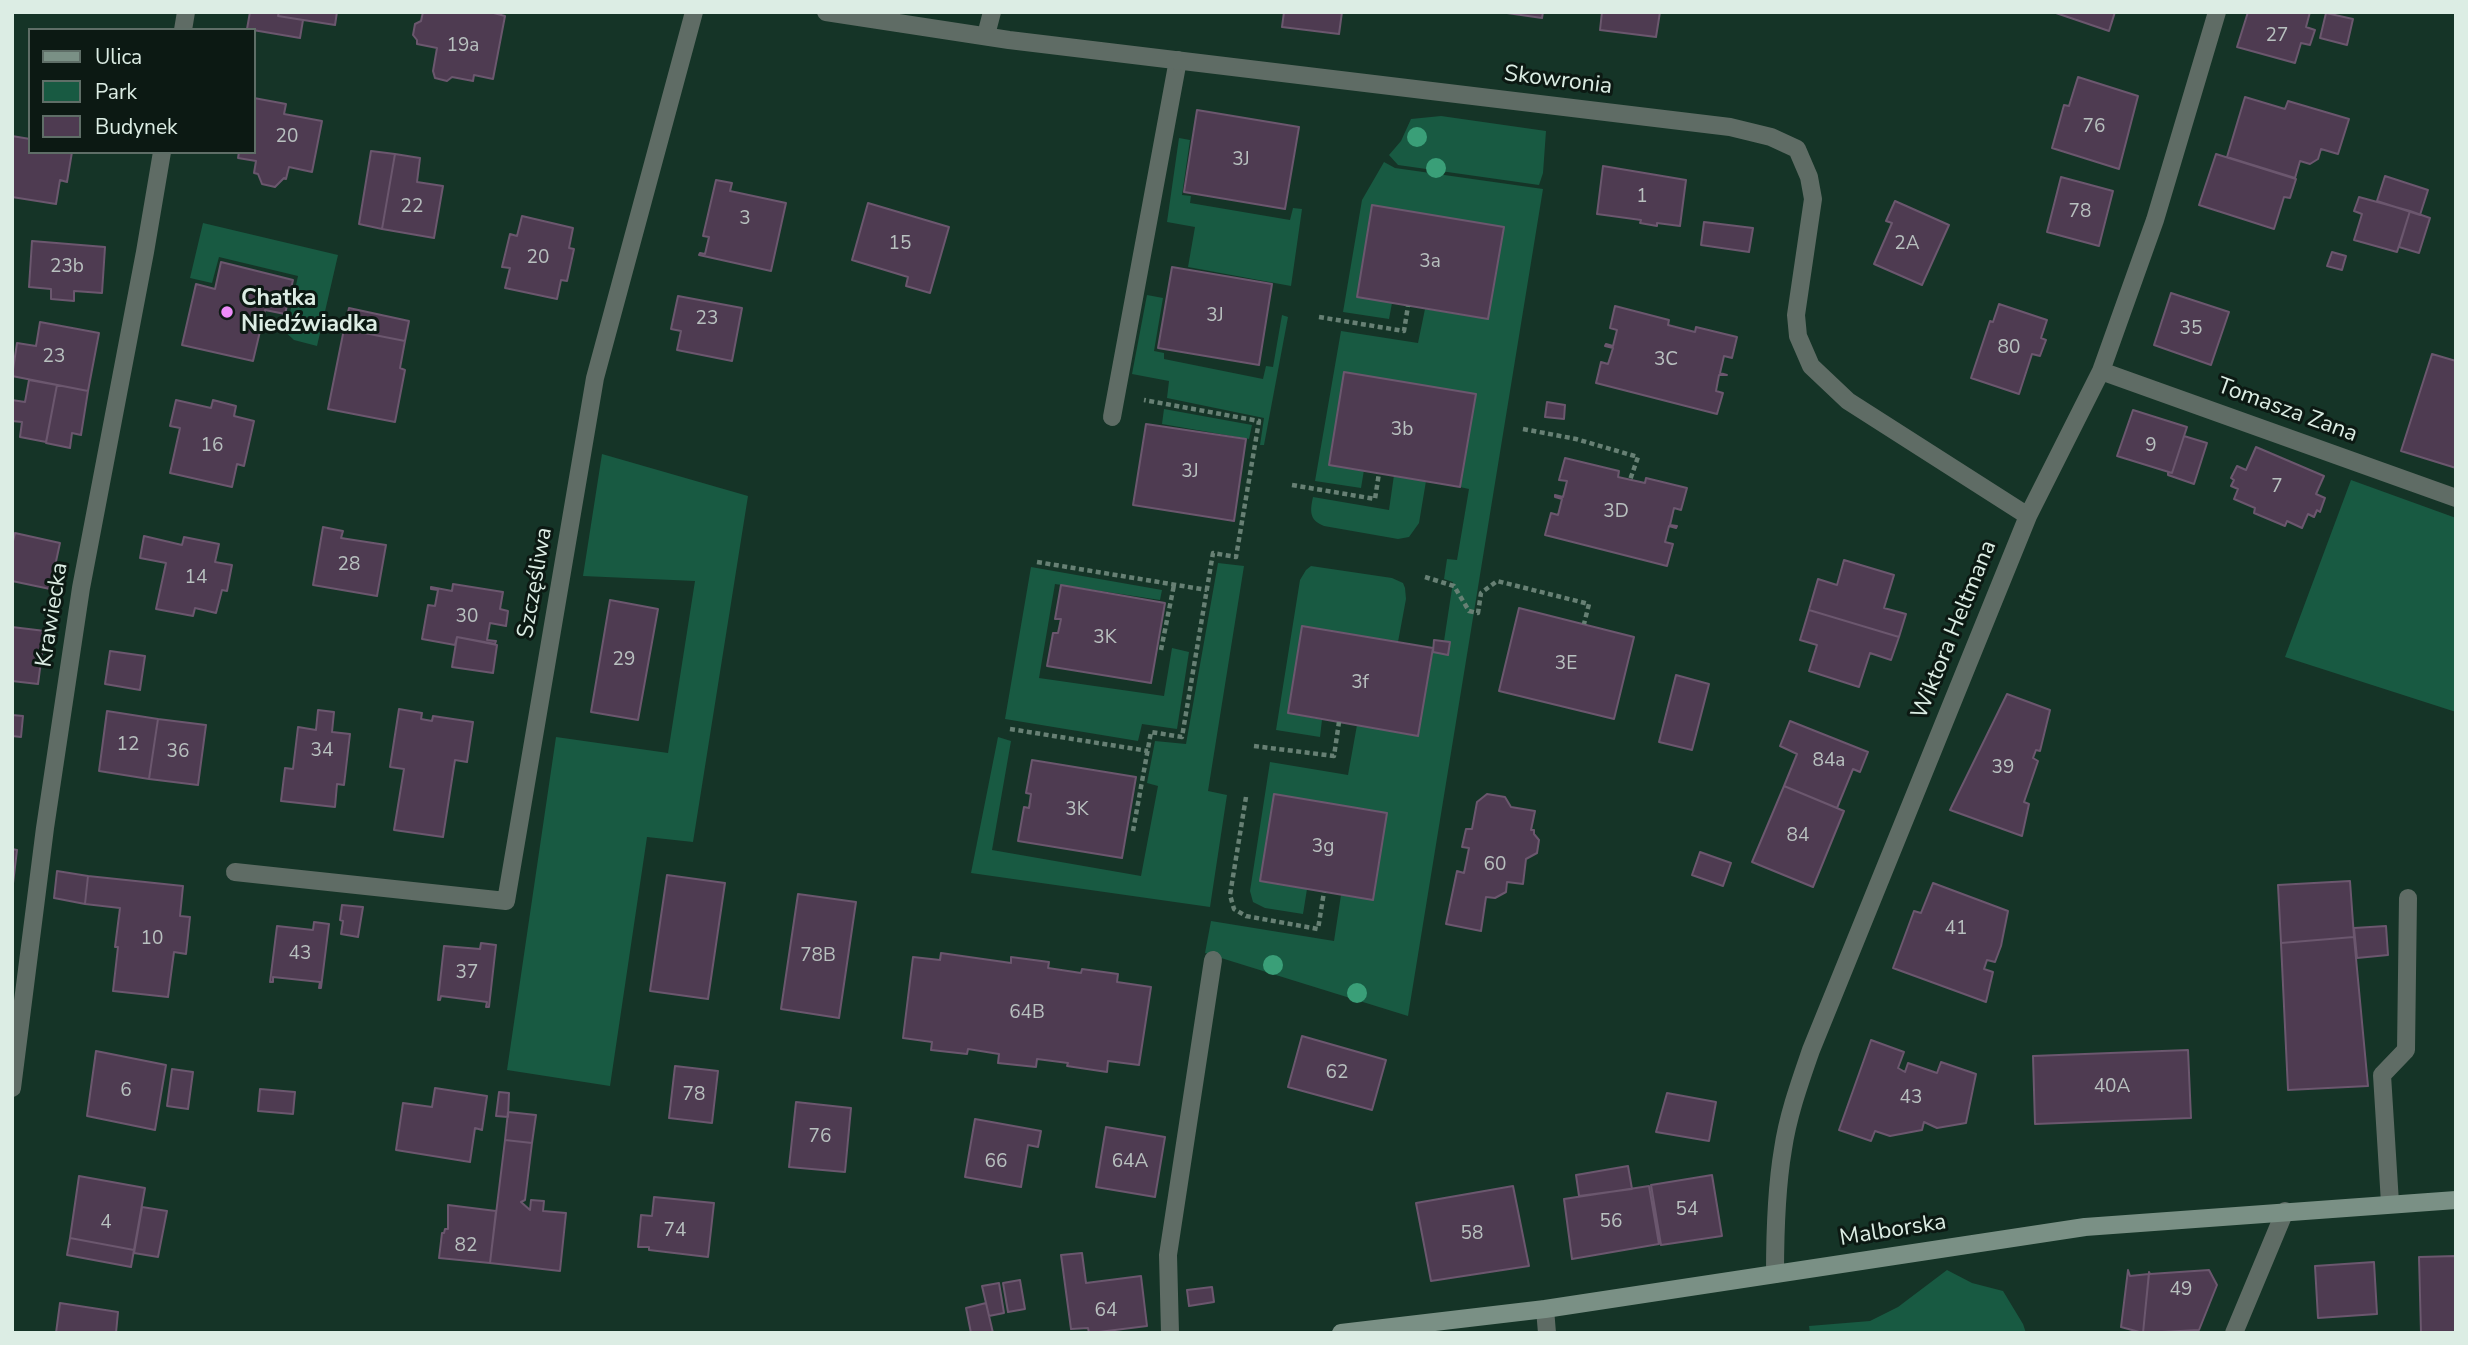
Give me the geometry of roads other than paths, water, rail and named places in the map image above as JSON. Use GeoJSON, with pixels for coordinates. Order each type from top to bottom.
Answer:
{"type":"FeatureCollection","features":[{"type":"Feature","properties":{"kind":"street","name":"Szczęśliwa"},"geometry":{"type":"LineString","coordinates":[[235,872],[506,901],[595,378],[694,12]]}},
{"type":"Feature","properties":{"kind":"street","name":"Skowronia"},"geometry":{"type":"LineString","coordinates":[[825,12],[986,36],[1721,126],[1772,137],[1797,149],[1809,177],[1813,200],[1796,315],[1798,336],[1811,366],[1848,401],[2028,516]]}},
{"type":"Feature","properties":{"kind":"street"},"geometry":{"type":"LineString","coordinates":[[986,36],[992,12]]}},
{"type":"Feature","properties":{"kind":"street","name":"Wiktora Heltmana"},"geometry":{"type":"LineString","coordinates":[[1775,1274],[1783,1149],[1794,1099],[1837,985],[2028,516],[2101,371],[2155,220],[2217,12]]}},
{"type":"Feature","properties":{"kind":"street"},"geometry":{"type":"LineString","coordinates":[[1112,418],[1178,60]]}},
{"type":"Feature","properties":{"kind":"street","name":"Krawiecka"},"geometry":{"type":"LineString","coordinates":[[12,1088],[45,828],[81,588],[162,154]]}},
{"type":"Feature","properties":{"kind":"street","name":"Tomasza Zana"},"geometry":{"type":"LineString","coordinates":[[2101,371],[2456,498]]}},
{"type":"Feature","properties":{"kind":"street"},"geometry":{"type":"LineString","coordinates":[[2390,1203],[2382,1075],[2406,1050],[2408,898]]}},
{"type":"Feature","properties":{"kind":"street"},"geometry":{"type":"LineString","coordinates":[[1170,1333],[1167,1255],[1213,960]]}},
{"type":"Feature","properties":{"kind":"street","name":"Malborska"},"geometry":{"type":"LineString","coordinates":[[1340,1333],[1545,1309],[2085,1227],[2456,1200]]}},
{"type":"Feature","properties":{"kind":"street"},"geometry":{"type":"LineString","coordinates":[[2234,1333],[2285,1211]]}},
{"type":"Feature","properties":{"kind":"street"},"geometry":{"type":"LineString","coordinates":[[1545,1309],[1547,1333]]}},
{"type":"Feature","properties":{"kind":"place","name":"Chatka Niedźwiadka"},"geometry":{"type":"Point","coordinates":[227,312]}}]}
